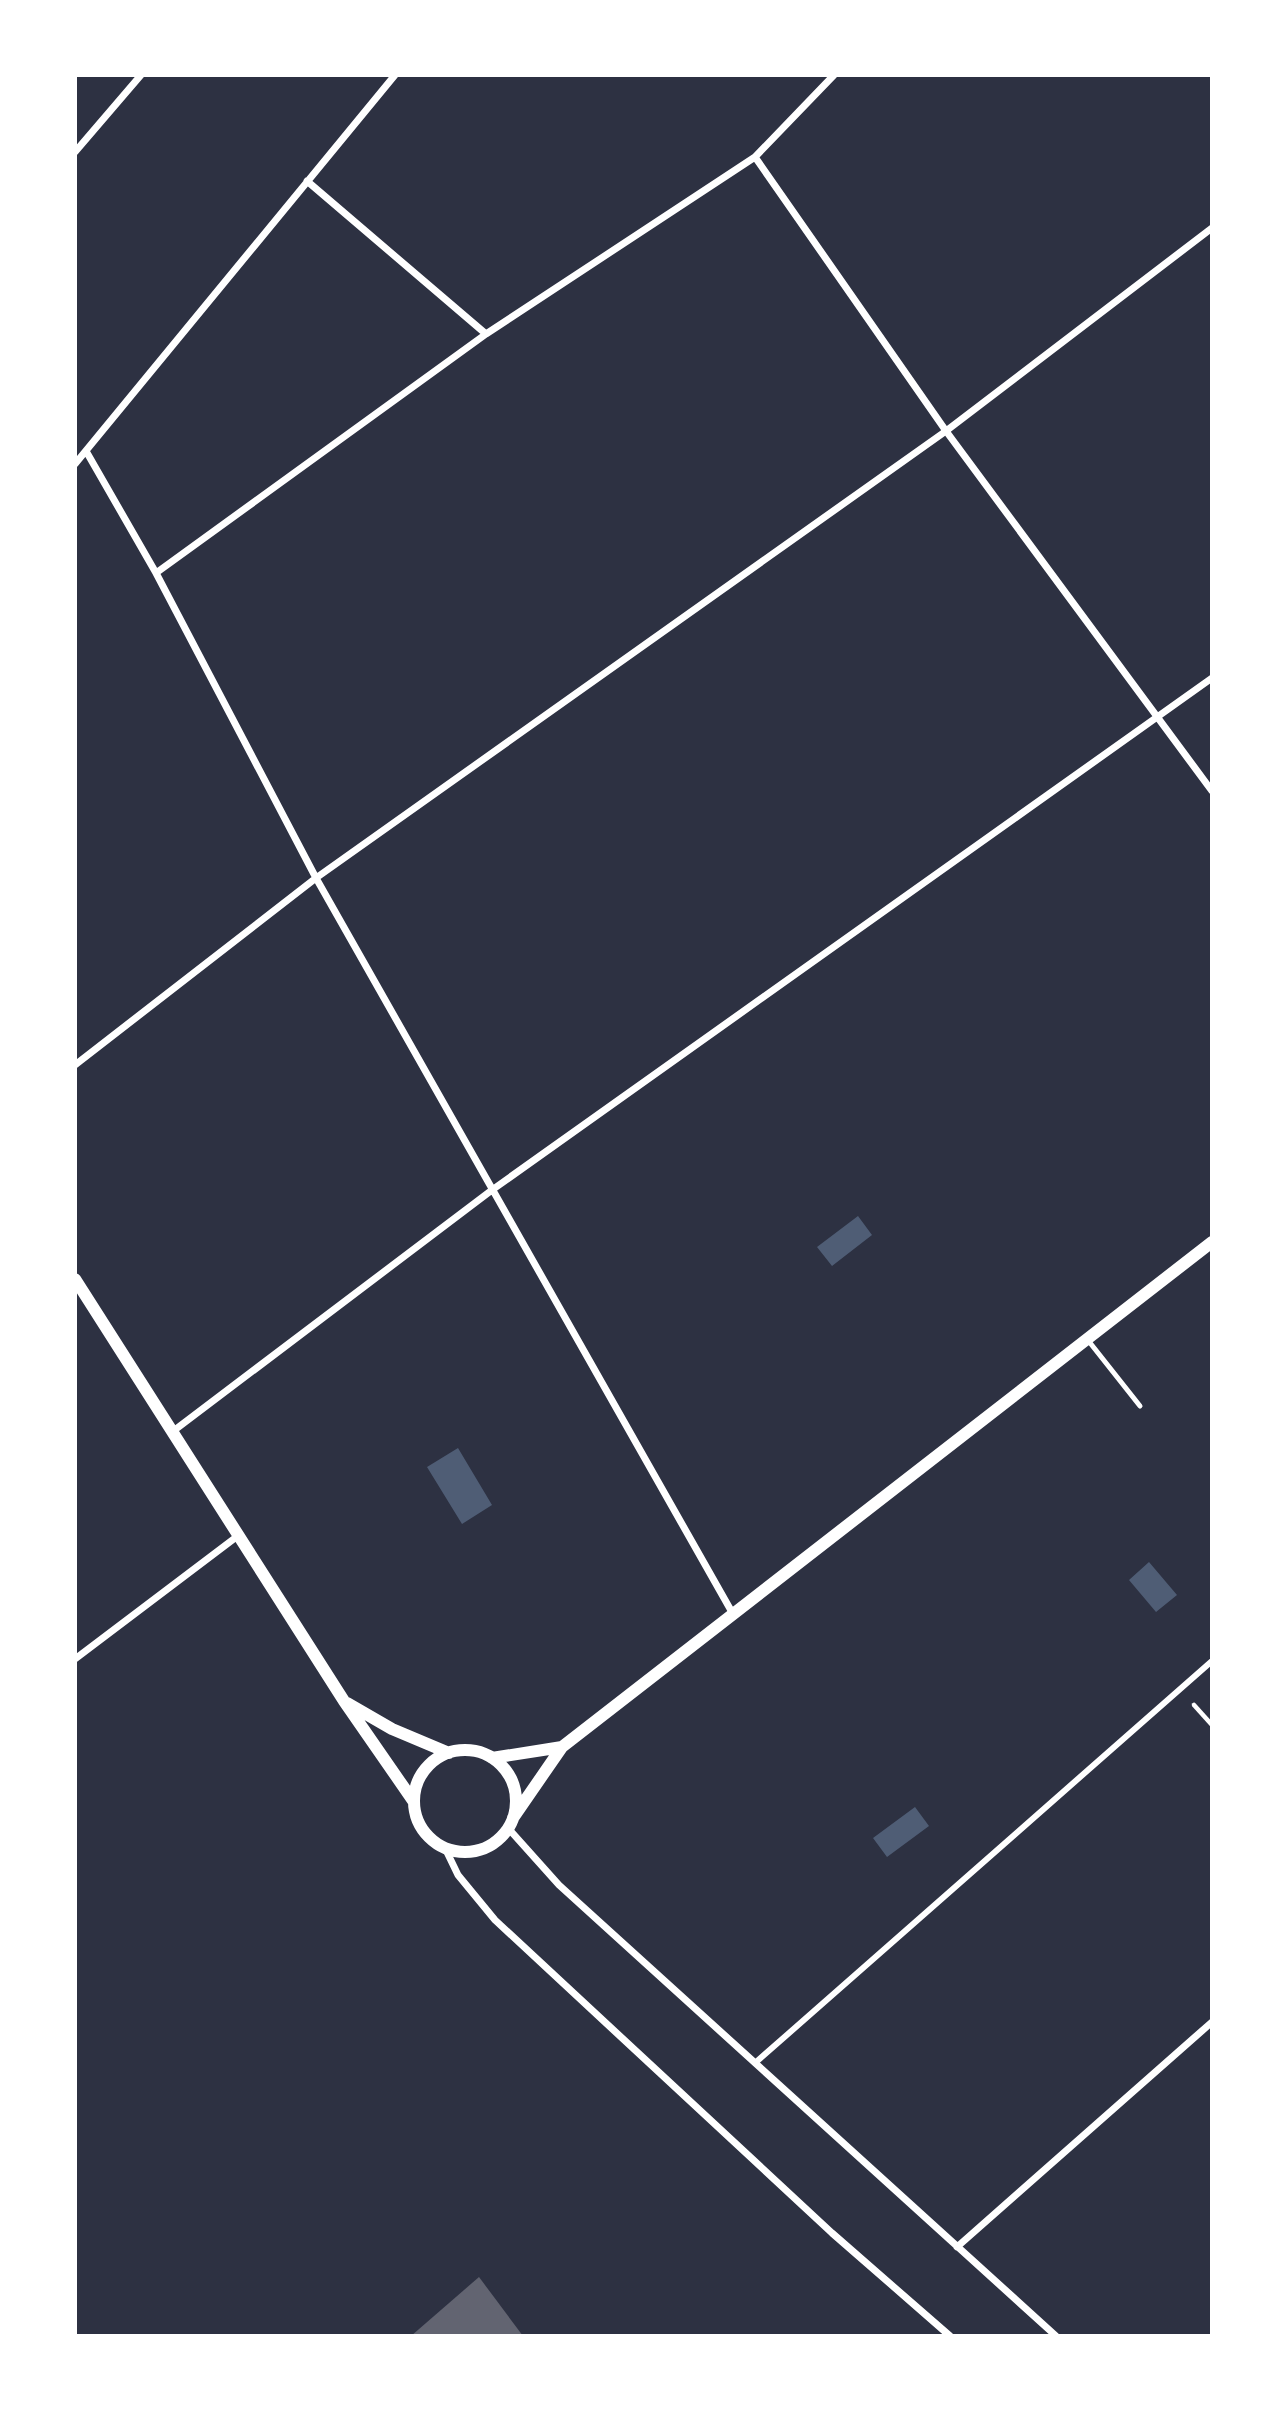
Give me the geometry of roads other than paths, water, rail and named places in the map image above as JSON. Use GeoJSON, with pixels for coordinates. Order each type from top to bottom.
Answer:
{"type":"FeatureCollection","features":[{"type":"Feature","properties":{"kind":"street"},"geometry":{"type":"LineString","coordinates":[[75,152],[141,75]]}},
{"type":"Feature","properties":{"kind":"street"},"geometry":{"type":"LineString","coordinates":[[75,464],[396,75]]}},
{"type":"Feature","properties":{"kind":"street"},"geometry":{"type":"LineString","coordinates":[[156,573],[486,334],[755,157],[834,75]]}},
{"type":"Feature","properties":{"kind":"street"},"geometry":{"type":"LineString","coordinates":[[755,157],[946,431],[1212,791]]}},
{"type":"Feature","properties":{"kind":"street"},"geometry":{"type":"LineString","coordinates":[[307,181],[486,334]]}},
{"type":"Feature","properties":{"kind":"street"},"geometry":{"type":"LineString","coordinates":[[75,1065],[316,878],[946,431],[1212,228]]}},
{"type":"Feature","properties":{"kind":"street"},"geometry":{"type":"LineString","coordinates":[[86,451],[156,573],[316,878],[733,1615]]}},
{"type":"Feature","properties":{"kind":"street"},"geometry":{"type":"LineString","coordinates":[[172,1432],[492,1190],[1212,678]]}},
{"type":"Feature","properties":{"kind":"street"},"geometry":{"type":"LineString","coordinates":[[511,1823],[516,1805],[511,1778],[492,1758],[471,1750],[449,1753],[428,1767],[420,1778],[414,1802],[415,1814],[426,1834],[445,1848],[456,1852],[480,1850],[501,1838],[562,1747],[1212,1242]]}},
{"type":"Feature","properties":{"kind":"street"},"geometry":{"type":"LineString","coordinates":[[75,1279],[344,1701],[414,1802]]}},
{"type":"Feature","properties":{"kind":"street"},"geometry":{"type":"LineString","coordinates":[[75,1659],[240,1535]]}},
{"type":"Feature","properties":{"kind":"street"},"geometry":{"type":"LineString","coordinates":[[755,2063],[1212,1661]]}},
{"type":"Feature","properties":{"kind":"street"},"geometry":{"type":"LineString","coordinates":[[344,1701],[392,1729],[449,1753]]}},
{"type":"Feature","properties":{"kind":"street"},"geometry":{"type":"LineString","coordinates":[[492,1758],[562,1747]]}},
{"type":"Feature","properties":{"kind":"street"},"geometry":{"type":"LineString","coordinates":[[511,1823],[559,1885],[1056,2336]]}},
{"type":"Feature","properties":{"kind":"street"},"geometry":{"type":"LineString","coordinates":[[445,1848],[458,1875],[487,1911],[832,2234],[946,2334]]}},
{"type":"Feature","properties":{"kind":"street"},"geometry":{"type":"LineString","coordinates":[[957,2247],[1212,2022]]}},
{"type":"Feature","properties":{"kind":"lane"},"geometry":{"type":"LineString","coordinates":[[1087,1339],[1139,1406]]}},
{"type":"Feature","properties":{"kind":"water"},"geometry":{"type":"Polygon","coordinates":[[[858,1216],[872,1235],[832,1266],[817,1247],[858,1216]]]}},
{"type":"Feature","properties":{"kind":"water"},"geometry":{"type":"Polygon","coordinates":[[[458,1448],[492,1505],[462,1524],[427,1467],[458,1448]]]}},
{"type":"Feature","properties":{"kind":"water"},"geometry":{"type":"Polygon","coordinates":[[[1149,1562],[1177,1595],[1156,1612],[1129,1580],[1149,1562]]]}},
{"type":"Feature","properties":{"kind":"water"},"geometry":{"type":"Polygon","coordinates":[[[915,1807],[929,1826],[887,1857],[873,1838],[915,1807]]]}}]}
